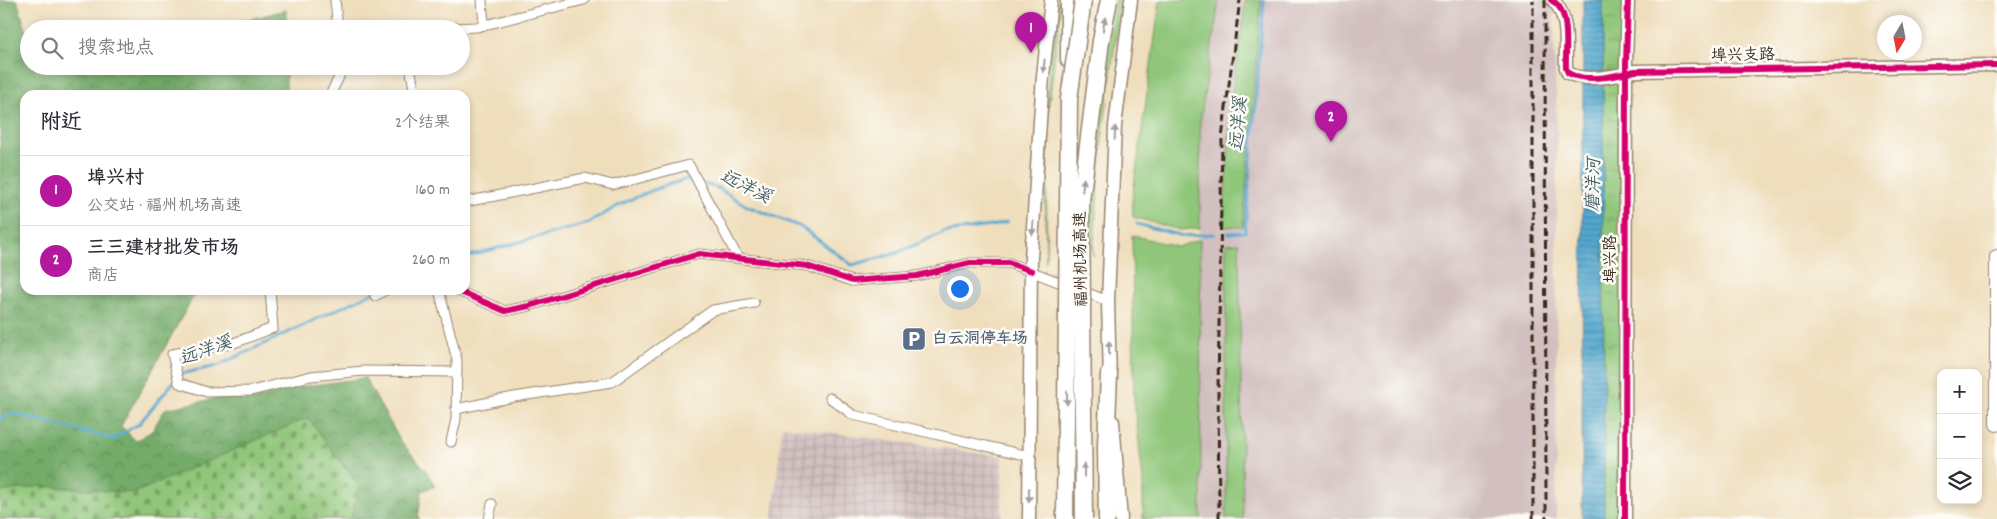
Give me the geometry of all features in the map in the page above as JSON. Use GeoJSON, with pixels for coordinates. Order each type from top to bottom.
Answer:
{"type":"FeatureCollection","features":[{"type":"Feature","properties":{"kind":"highway"},"geometry":{"type":"LineString","coordinates":[[1069,0],[1069,99]]}},
{"type":"Feature","properties":{"kind":"highway","name":"福州机场高速"},"geometry":{"type":"LineString","coordinates":[[1065,519],[1069,99],[1083,0]]}},
{"type":"Feature","properties":{"kind":"highway","name":"福州机场高速"},"geometry":{"type":"LineString","coordinates":[[1084,519],[1081,201],[1108,0]]}},
{"type":"Feature","properties":{"kind":"highway"},"geometry":{"type":"LineString","coordinates":[[1107,519],[1106,446],[1109,374]]}},
{"type":"Feature","properties":{"kind":"main road"},"geometry":{"type":"LineString","coordinates":[[1029,519],[1031,258],[1043,76],[1051,0]]}},
{"type":"Feature","properties":{"kind":"main road"},"geometry":{"type":"LineString","coordinates":[[1121,519],[1109,374],[1108,300],[1115,126],[1131,0]]}},
{"type":"Feature","properties":{"kind":"main road","name":"埠兴支路"},"geometry":{"type":"LineString","coordinates":[[1553,0],[1560,7],[1564,17],[1566,68],[1568,73],[1578,77],[1607,77],[1644,71],[1997,65]]}},
{"type":"Feature","properties":{"kind":"main road","name":"埠兴路"},"geometry":{"type":"LineString","coordinates":[[1625,519],[1626,74],[1628,0]]}},
{"type":"Feature","properties":{"kind":"main road"},"geometry":{"type":"LineString","coordinates":[[1997,257],[1997,424]]}},
{"type":"Feature","properties":{"kind":"street"},"geometry":{"type":"LineString","coordinates":[[335,0],[337,20]]}},
{"type":"Feature","properties":{"kind":"street"},"geometry":{"type":"LineString","coordinates":[[482,0],[484,25]]}},
{"type":"Feature","properties":{"kind":"street"},"geometry":{"type":"LineString","coordinates":[[470,26],[484,25],[584,0]]}},
{"type":"Feature","properties":{"kind":"street"},"geometry":{"type":"LineString","coordinates":[[333,90],[340,75]]}},
{"type":"Feature","properties":{"kind":"street"},"geometry":{"type":"LineString","coordinates":[[412,75],[414,90]]}},
{"type":"Feature","properties":{"kind":"street"},"geometry":{"type":"LineString","coordinates":[[470,201],[585,178],[613,185],[689,165],[738,258]]}},
{"type":"Feature","properties":{"kind":"street"},"geometry":{"type":"LineString","coordinates":[[468,295],[505,310],[529,306],[698,254],[807,266],[852,280],[918,276],[970,263],[1009,263],[1108,300]]}},
{"type":"Feature","properties":{"kind":"street"},"geometry":{"type":"LineString","coordinates":[[270,295],[272,328],[234,343],[172,354],[179,384],[207,392],[251,390],[311,376],[355,372],[457,372]]}},
{"type":"Feature","properties":{"kind":"street"},"geometry":{"type":"LineString","coordinates":[[440,295],[457,360],[456,409],[451,442]]}},
{"type":"Feature","properties":{"kind":"street"},"geometry":{"type":"LineString","coordinates":[[456,409],[514,397],[612,382],[713,310],[754,303]]}},
{"type":"Feature","properties":{"kind":"street"},"geometry":{"type":"LineString","coordinates":[[830,398],[853,415],[1029,456]]}},
{"type":"Feature","properties":{"kind":"street"},"geometry":{"type":"LineString","coordinates":[[489,519],[492,504]]}},
{"type":"Feature","properties":{"kind":"shaded area"},"geometry":{"type":"Polygon","coordinates":[[[1219,0],[1553,0],[1557,131],[1556,519],[1201,519],[1200,122],[1219,0]]]}},
{"type":"Feature","properties":{"kind":"shaded area"},"geometry":{"type":"Polygon","coordinates":[[[782,426],[1002,456],[1002,519],[773,519],[782,426]]]}},
{"type":"Feature","properties":{"kind":"green space"},"geometry":{"type":"Polygon","coordinates":[[[0,0],[17,0],[23,20],[20,20],[20,75],[286,75],[286,90],[20,90],[20,295],[194,295],[121,426],[136,441],[152,431],[165,409],[233,395],[246,402],[292,388],[365,378],[401,442],[426,470],[435,486],[422,491],[418,518],[420,519],[0,519],[0,0]]]}},
{"type":"Feature","properties":{"kind":"green space"},"geometry":{"type":"Polygon","coordinates":[[[1058,0],[1062,0],[1048,111],[1046,262],[1044,145],[1049,71],[1058,0]]]}},
{"type":"Feature","properties":{"kind":"green space"},"geometry":{"type":"Polygon","coordinates":[[[1115,0],[1121,0],[1101,147],[1093,256],[1089,214],[1096,115],[1115,0]]]}},
{"type":"Feature","properties":{"kind":"green space"},"geometry":{"type":"Polygon","coordinates":[[[1160,0],[1219,0],[1200,122],[1200,228],[1180,230],[1133,217],[1132,200],[1160,0]]]}},
{"type":"Feature","properties":{"kind":"green space"},"geometry":{"type":"Polygon","coordinates":[[[1246,0],[1261,0],[1243,227],[1223,226],[1232,92],[1246,0]]]}},
{"type":"Feature","properties":{"kind":"green space"},"geometry":{"type":"Polygon","coordinates":[[[1603,0],[1625,0],[1622,519],[1604,519],[1603,0]]]}},
{"type":"Feature","properties":{"kind":"green space"},"geometry":{"type":"Polygon","coordinates":[[[286,10],[286,20],[246,20],[286,10]]]}},
{"type":"Feature","properties":{"kind":"green space"},"geometry":{"type":"Polygon","coordinates":[[[1132,235],[1178,247],[1200,239],[1201,519],[1143,519],[1143,481],[1134,399],[1132,235]]]}},
{"type":"Feature","properties":{"kind":"green space"},"geometry":{"type":"Polygon","coordinates":[[[1239,243],[1243,519],[1226,519],[1226,244],[1239,243]]]}},
{"type":"Feature","properties":{"kind":"green space"},"geometry":{"type":"Polygon","coordinates":[[[308,418],[359,486],[351,519],[0,519],[0,492],[41,486],[134,493],[308,418]]]}},
{"type":"Feature","properties":{"kind":"water","name":"磨洋河"},"geometry":{"type":"Polygon","coordinates":[[[1583,0],[1603,0],[1604,519],[1582,519],[1583,0]]]}},
{"type":"Feature","properties":{"kind":"waterway","name":"远洋溪"},"geometry":{"type":"LineString","coordinates":[[1228,233],[1245,232],[1264,0]]}},
{"type":"Feature","properties":{"kind":"waterway","name":"远洋溪"},"geometry":{"type":"LineString","coordinates":[[470,256],[589,223],[621,204],[653,190],[686,179],[695,182]]}},
{"type":"Feature","properties":{"kind":"waterway","name":"远洋溪"},"geometry":{"type":"LineString","coordinates":[[701,183],[718,188],[747,206],[801,227],[852,265],[897,253],[944,232],[992,226],[1007,222]]}},
{"type":"Feature","properties":{"kind":"waterway","name":"远洋溪"},"geometry":{"type":"LineString","coordinates":[[1137,224],[1183,236],[1214,234]]}},
{"type":"Feature","properties":{"kind":"waterway","name":"远洋溪"},"geometry":{"type":"LineString","coordinates":[[0,419],[12,413],[113,439],[139,424],[180,374],[217,366],[368,295]]}},
{"type":"Feature","properties":{"kind":"railway"},"geometry":{"type":"LineString","coordinates":[[1219,519],[1218,391],[1222,138],[1240,0]]}},
{"type":"Feature","properties":{"kind":"railway"},"geometry":{"type":"LineString","coordinates":[[1533,0],[1533,519]]}},
{"type":"Feature","properties":{"kind":"railway"},"geometry":{"type":"LineString","coordinates":[[1545,0],[1546,519]]}},
{"type":"Feature","properties":{"kind":"cycle path"},"geometry":{"type":"LineString","coordinates":[[1551,0],[1558,5],[1565,21],[1566,68],[1568,73],[1583,78],[1610,76],[1635,71],[1997,65]]}},
{"type":"Feature","properties":{"kind":"cycle path"},"geometry":{"type":"LineString","coordinates":[[1625,519],[1626,63],[1628,0]]}},
{"type":"Feature","properties":{"kind":"cycle path"},"geometry":{"type":"LineString","coordinates":[[468,295],[505,311],[529,306],[699,254],[807,266],[852,281],[917,276],[970,263],[1009,263],[1032,271]]}},
{"type":"Feature","properties":{"kind":"place","name":"埠兴村"},"geometry":{"type":"Point","coordinates":[1031,53]}},
{"type":"Feature","properties":{"kind":"place","name":"三三建材批发市场"},"geometry":{"type":"Point","coordinates":[1331,142]}},
{"type":"Feature","properties":{"kind":"place","name":"白云洞停车场"},"geometry":{"type":"Point","coordinates":[914,339]}}]}
